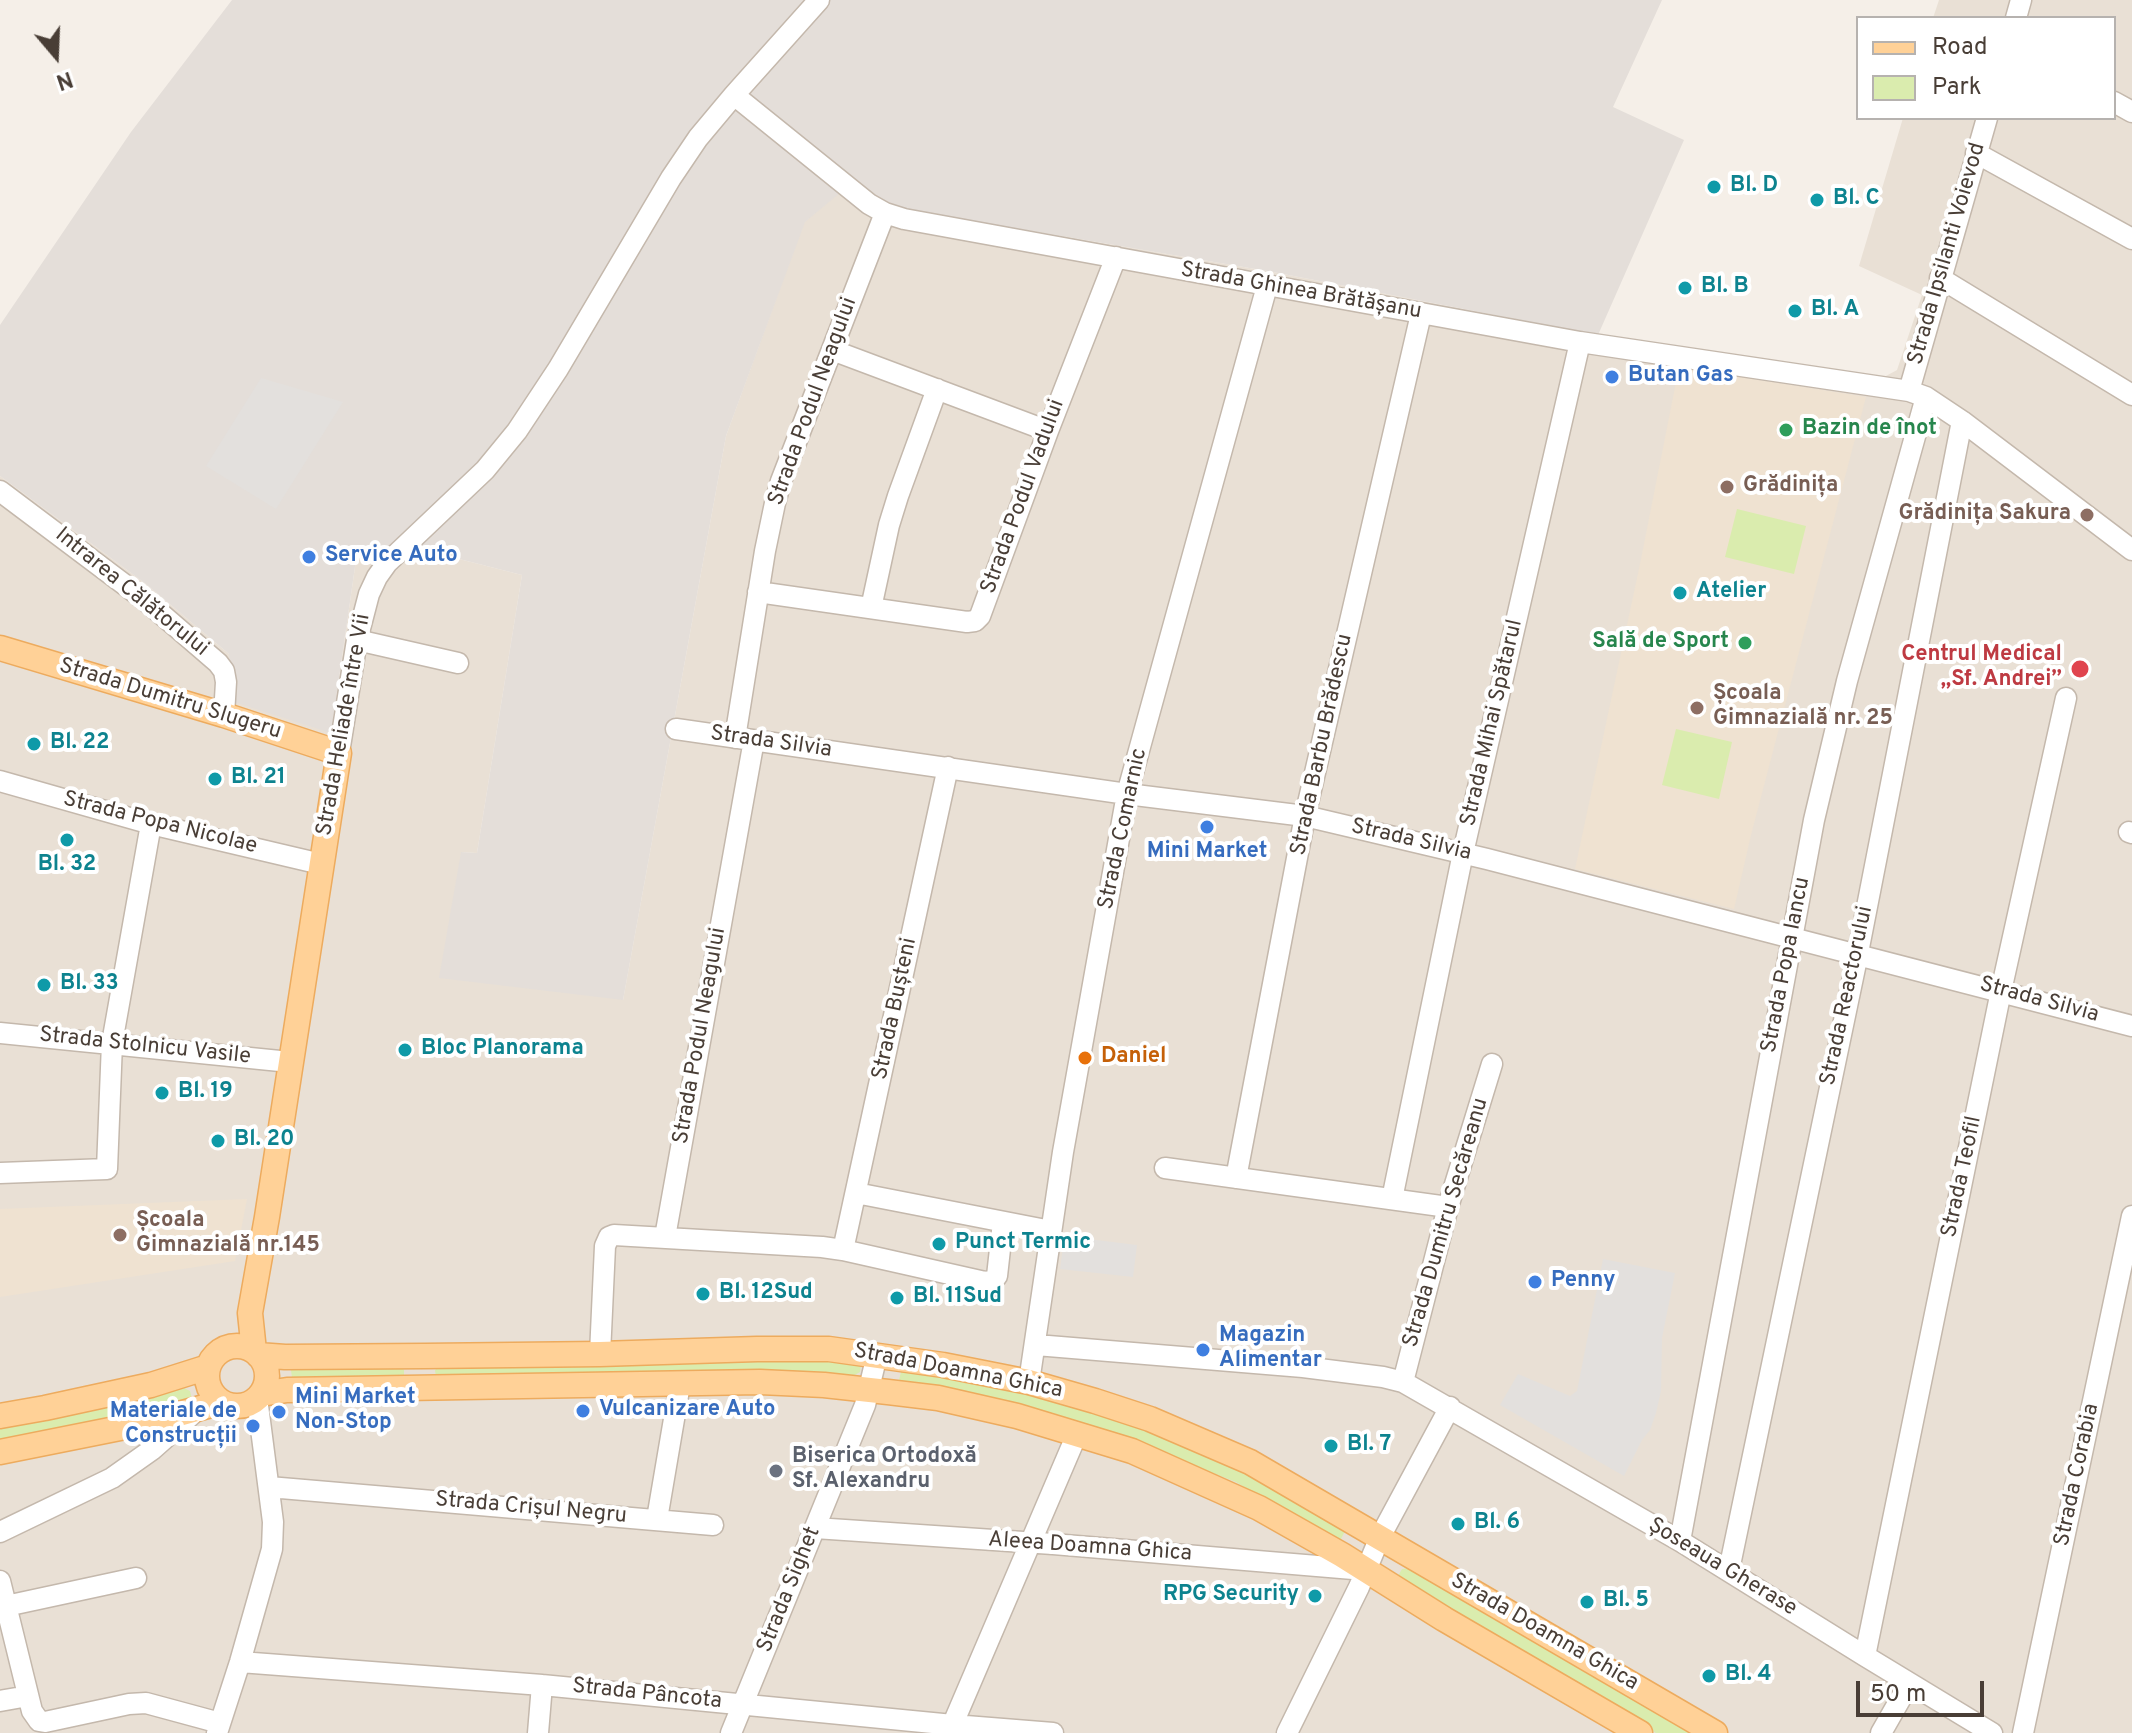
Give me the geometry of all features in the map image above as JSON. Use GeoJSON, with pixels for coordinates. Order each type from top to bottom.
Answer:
{"type":"FeatureCollection","features":[{"type":"Feature","properties":{"kind":"main road","name":"Strada Dumitru Slugeru"},"geometry":{"type":"LineString","coordinates":[[0,648],[339,753]]}},
{"type":"Feature","properties":{"kind":"main road","name":"Strada Heliade între Vii"},"geometry":{"type":"LineString","coordinates":[[256,1353],[250,1313],[339,753]]}},
{"type":"Feature","properties":{"kind":"main road","name":"Strada Heliade între Vii"},"geometry":{"type":"LineString","coordinates":[[229,1348],[250,1313]]}},
{"type":"Feature","properties":{"kind":"main road","name":"Strada Doamna Ghica"},"geometry":{"type":"LineString","coordinates":[[229,1348],[247,1348],[256,1353],[285,1357],[829,1349],[943,1365],[1029,1382],[1150,1419],[1272,1474],[1715,1733]]}},
{"type":"Feature","properties":{"kind":"main road"},"geometry":{"type":"LineString","coordinates":[[222,1402],[209,1387],[208,1367],[217,1354],[229,1348]]}},
{"type":"Feature","properties":{"kind":"main road"},"geometry":{"type":"LineString","coordinates":[[256,1353],[264,1363],[267,1374],[259,1396]]}},
{"type":"Feature","properties":{"kind":"main road"},"geometry":{"type":"LineString","coordinates":[[424,1389],[425,1356]]}},
{"type":"Feature","properties":{"kind":"main road"},"geometry":{"type":"LineString","coordinates":[[0,1416],[151,1385],[208,1367]]}},
{"type":"Feature","properties":{"kind":"main road","name":"Strada Doamna Ghica"},"geometry":{"type":"LineString","coordinates":[[0,1452],[150,1422],[222,1402],[243,1405],[259,1396],[287,1390],[760,1382],[824,1385],[938,1398],[1132,1451],[1215,1487],[1342,1555],[1444,1619],[1640,1733]]}},
{"type":"Feature","properties":{"kind":"street","name":"Strada Heliade între Vii"},"geometry":{"type":"LineString","coordinates":[[339,753],[357,640],[369,594],[382,570],[485,470],[517,431],[698,138],[819,0]]}},
{"type":"Feature","properties":{"kind":"street","name":"Strada Ghinea Brătășanu"},"geometry":{"type":"LineString","coordinates":[[734,95],[869,204],[885,213],[925,224],[1580,342],[1918,394]]}},
{"type":"Feature","properties":{"kind":"street","name":"Strada Ipsilanti Voievod"},"geometry":{"type":"LineString","coordinates":[[1918,394],[1940,278],[1986,120]]}},
{"type":"Feature","properties":{"kind":"street"},"geometry":{"type":"LineString","coordinates":[[1976,153],[2132,239]]}},
{"type":"Feature","properties":{"kind":"street","name":"Strada Podul Neagului"},"geometry":{"type":"LineString","coordinates":[[665,1237],[744,739],[758,592],[769,527],[781,481],[885,213]]}},
{"type":"Feature","properties":{"kind":"street","name":"Strada Podul Vadului"},"geometry":{"type":"LineString","coordinates":[[758,592],[975,621],[980,616],[1116,257]]}},
{"type":"Feature","properties":{"kind":"street"},"geometry":{"type":"LineString","coordinates":[[1940,278],[2132,395]]}},
{"type":"Feature","properties":{"kind":"street","name":"Strada Comarnic"},"geometry":{"type":"LineString","coordinates":[[1029,1382],[1063,1152],[1127,794],[1267,286]]}},
{"type":"Feature","properties":{"kind":"street","name":"Strada Barbu Brădescu"},"geometry":{"type":"LineString","coordinates":[[1236,1178],[1305,816],[1421,314]]}},
{"type":"Feature","properties":{"kind":"street","name":"Strada Mihai Spătarul"},"geometry":{"type":"LineString","coordinates":[[1392,1199],[1463,853],[1580,342]]}},
{"type":"Feature","properties":{"kind":"street"},"geometry":{"type":"LineString","coordinates":[[832,350],[1048,431]]}},
{"type":"Feature","properties":{"kind":"street"},"geometry":{"type":"LineString","coordinates":[[871,608],[889,525],[937,389]]}},
{"type":"Feature","properties":{"kind":"street"},"geometry":{"type":"LineString","coordinates":[[1918,394],[1962,421],[2132,550]]}},
{"type":"Feature","properties":{"kind":"street","name":"Strada Popa Iancu"},"geometry":{"type":"LineString","coordinates":[[1680,1541],[1814,820],[1918,394]]}},
{"type":"Feature","properties":{"kind":"street","name":"Strada Reactorului"},"geometry":{"type":"LineString","coordinates":[[1729,1570],[1857,953],[1962,421]]}},
{"type":"Feature","properties":{"kind":"street","name":"Intrarea Călătorului"},"geometry":{"type":"LineString","coordinates":[[0,491],[145,600],[218,663],[224,671],[226,682],[224,715]]}},
{"type":"Feature","properties":{"kind":"street"},"geometry":{"type":"LineString","coordinates":[[357,640],[458,663]]}},
{"type":"Feature","properties":{"kind":"street","name":"Strada Teofil"},"geometry":{"type":"LineString","coordinates":[[1865,1656],[2001,991],[2066,698]]}},
{"type":"Feature","properties":{"kind":"street","name":"Strada Silvia"},"geometry":{"type":"LineString","coordinates":[[676,729],[1127,794],[1305,816],[1857,953],[2132,1026]]}},
{"type":"Feature","properties":{"kind":"street","name":"Strada Bușteni"},"geometry":{"type":"LineString","coordinates":[[843,1250],[948,767]]}},
{"type":"Feature","properties":{"kind":"street","name":"Strada Popa Nicolae"},"geometry":{"type":"LineString","coordinates":[[0,781],[151,824],[321,864]]}},
{"type":"Feature","properties":{"kind":"street"},"geometry":{"type":"LineString","coordinates":[[0,1173],[107,1169],[112,1043],[151,824]]}},
{"type":"Feature","properties":{"kind":"street","name":"Strada Stolnicu Vasile"},"geometry":{"type":"LineString","coordinates":[[0,1033],[290,1062]]}},
{"type":"Feature","properties":{"kind":"street","name":"Strada Dumitru Secăreanu"},"geometry":{"type":"LineString","coordinates":[[1403,1382],[1448,1207],[1492,1064]]}},
{"type":"Feature","properties":{"kind":"street"},"geometry":{"type":"LineString","coordinates":[[1165,1168],[1448,1207]]}},
{"type":"Feature","properties":{"kind":"street"},"geometry":{"type":"LineString","coordinates":[[856,1193],[1051,1231]]}},
{"type":"Feature","properties":{"kind":"street","name":"Strada Corabia"},"geometry":{"type":"LineString","coordinates":[[2023,1733],[2132,1216]]}},
{"type":"Feature","properties":{"kind":"street"},"geometry":{"type":"LineString","coordinates":[[600,1354],[605,1246],[609,1237],[619,1234],[843,1250],[985,1282],[997,1276],[1003,1222]]}},
{"type":"Feature","properties":{"kind":"street","name":"Șoseaua Gherase"},"geometry":{"type":"LineString","coordinates":[[1036,1345],[1303,1367],[1403,1382],[1729,1570],[1992,1733]]}},
{"type":"Feature","properties":{"kind":"street","name":"Strada Sighet"},"geometry":{"type":"LineString","coordinates":[[731,1733],[870,1390],[877,1355]]}},
{"type":"Feature","properties":{"kind":"street","name":"Strada Crișul Negru"},"geometry":{"type":"LineString","coordinates":[[269,1487],[657,1519],[680,1384]]}},
{"type":"Feature","properties":{"kind":"street"},"geometry":{"type":"LineString","coordinates":[[0,1581],[32,1711],[39,1721],[146,1703],[219,1728],[274,1536],[259,1396]]}},
{"type":"Feature","properties":{"kind":"street"},"geometry":{"type":"LineString","coordinates":[[1287,1733],[1359,1587],[1380,1537],[1450,1407]]}},
{"type":"Feature","properties":{"kind":"street"},"geometry":{"type":"LineString","coordinates":[[0,1532],[112,1478],[153,1449],[197,1410]]}},
{"type":"Feature","properties":{"kind":"street"},"geometry":{"type":"LineString","coordinates":[[951,1729],[1077,1434]]}},
{"type":"Feature","properties":{"kind":"street"},"geometry":{"type":"LineString","coordinates":[[657,1519],[713,1525]]}},
{"type":"Feature","properties":{"kind":"street","name":"Aleea Doamna Ghica"},"geometry":{"type":"LineString","coordinates":[[815,1528],[1365,1570]]}},
{"type":"Feature","properties":{"kind":"street"},"geometry":{"type":"LineString","coordinates":[[6,1606],[136,1578]]}},
{"type":"Feature","properties":{"kind":"street","name":"Strada Pâncota"},"geometry":{"type":"LineString","coordinates":[[240,1662],[542,1685],[951,1729],[1053,1733]]}},
{"type":"Feature","properties":{"kind":"street"},"geometry":{"type":"LineString","coordinates":[[1881,1733],[1909,1684]]}},
{"type":"Feature","properties":{"kind":"street"},"geometry":{"type":"LineString","coordinates":[[538,1733],[542,1685]]}},
{"type":"Feature","properties":{"kind":"street"},"geometry":{"type":"LineString","coordinates":[[0,1701],[28,1696]]}},
{"type":"Feature","properties":{"kind":"shaded area"},"geometry":{"type":"Polygon","coordinates":[[[232,0],[1662,0],[1613,107],[1684,140],[1598,335],[1273,272],[897,208],[876,200],[853,182],[805,222],[726,436],[623,1000],[439,978],[461,852],[477,853],[522,575],[424,550],[356,560],[331,733],[234,702],[229,654],[146,584],[0,476],[0,325],[131,132],[232,0]]]}},
{"type":"Feature","properties":{"kind":"shaded area"},"geometry":{"type":"Polygon","coordinates":[[[1939,0],[2132,0],[2132,1733],[0,1733],[0,476],[146,584],[229,654],[331,733],[356,560],[424,550],[522,575],[477,853],[461,852],[623,1000],[726,436],[804,222],[853,181],[897,208],[1273,272],[1598,335],[1873,383],[1897,370],[1922,295],[1859,266],[1902,120],[2116,120],[2116,16],[1934,16],[1939,0]]]}},
{"type":"Feature","properties":{"kind":"shaded area","name":"Școala Gimnazială nr. 25"},"geometry":{"type":"Polygon","coordinates":[[[1679,367],[1866,397],[1734,909],[1575,869],[1679,367]]]}},
{"type":"Feature","properties":{"kind":"shaded area"},"geometry":{"type":"Polygon","coordinates":[[[261,378],[343,402],[276,509],[206,466],[261,378]]]}},
{"type":"Feature","properties":{"kind":"shaded area","name":"Școala Gimnazială nr.145"},"geometry":{"type":"Polygon","coordinates":[[[247,1199],[235,1261],[0,1297],[0,1209],[247,1199]]]}},
{"type":"Feature","properties":{"kind":"shaded area"},"geometry":{"type":"Polygon","coordinates":[[[1064,1239],[1137,1245],[1133,1277],[1060,1269],[1064,1239]]]}},
{"type":"Feature","properties":{"kind":"shaded area"},"geometry":{"type":"Polygon","coordinates":[[[1603,1259],[1675,1273],[1662,1338],[1661,1391],[1656,1413],[1624,1476],[1500,1405],[1518,1374],[1570,1396],[1577,1391],[1603,1259]]]}},
{"type":"Feature","properties":{"kind":"green space"},"geometry":{"type":"Polygon","coordinates":[[[1737,509],[1806,526],[1794,574],[1725,557],[1737,509]]]}},
{"type":"Feature","properties":{"kind":"green space"},"geometry":{"type":"Polygon","coordinates":[[[1676,729],[1732,742],[1719,799],[1662,785],[1676,729]]]}},
{"type":"Feature","properties":{"kind":"green space"},"geometry":{"type":"Polygon","coordinates":[[[815,1357],[861,1364],[860,1372],[853,1376],[436,1378],[435,1370],[441,1365],[815,1357]]]}},
{"type":"Feature","properties":{"kind":"green space"},"geometry":{"type":"Polygon","coordinates":[[[399,1365],[404,1370],[404,1378],[297,1383],[292,1378],[291,1370],[297,1366],[399,1365]]]}},
{"type":"Feature","properties":{"kind":"green space"},"geometry":{"type":"Polygon","coordinates":[[[908,1369],[992,1384],[1110,1416],[1196,1447],[1255,1475],[1342,1525],[1345,1531],[1341,1539],[1332,1541],[1236,1482],[1136,1443],[907,1384],[899,1380],[901,1372],[908,1369]]]}},
{"type":"Feature","properties":{"kind":"green space"},"geometry":{"type":"Polygon","coordinates":[[[184,1388],[190,1391],[192,1399],[187,1405],[0,1443],[0,1428],[184,1388]]]}},
{"type":"Feature","properties":{"kind":"green space"},"geometry":{"type":"Polygon","coordinates":[[[1411,1568],[1690,1733],[1656,1733],[1402,1583],[1398,1576],[1402,1569],[1411,1568]]]}},
{"type":"Feature","properties":{"kind":"place","name":"Bl. D"},"geometry":{"type":"Point","coordinates":[1714,187]}},
{"type":"Feature","properties":{"kind":"place","name":"Bl. C"},"geometry":{"type":"Point","coordinates":[1817,200]}},
{"type":"Feature","properties":{"kind":"place","name":"Bl. B"},"geometry":{"type":"Point","coordinates":[1685,288]}},
{"type":"Feature","properties":{"kind":"place","name":"Bl. A"},"geometry":{"type":"Point","coordinates":[1795,311]}},
{"type":"Feature","properties":{"kind":"place","name":"Butan Gas"},"geometry":{"type":"Point","coordinates":[1612,377]}},
{"type":"Feature","properties":{"kind":"place","name":"Bazin de înot"},"geometry":{"type":"Point","coordinates":[1786,430]}},
{"type":"Feature","properties":{"kind":"place","name":"Grădinița"},"geometry":{"type":"Point","coordinates":[1727,487]}},
{"type":"Feature","properties":{"kind":"place","name":"Grădinița Sakura"},"geometry":{"type":"Point","coordinates":[2087,515]}},
{"type":"Feature","properties":{"kind":"place","name":"Service Auto"},"geometry":{"type":"Point","coordinates":[309,557]}},
{"type":"Feature","properties":{"kind":"place","name":"Atelier"},"geometry":{"type":"Point","coordinates":[1680,593]}},
{"type":"Feature","properties":{"kind":"place","name":"Sală de Sport"},"geometry":{"type":"Point","coordinates":[1745,643]}},
{"type":"Feature","properties":{"kind":"place","name":"Centrul Medical „Sf. Andrei”"},"geometry":{"type":"Point","coordinates":[2080,669]}},
{"type":"Feature","properties":{"kind":"place","name":"Școala Gimnazială nr. 25"},"geometry":{"type":"Point","coordinates":[1697,708]}},
{"type":"Feature","properties":{"kind":"place","name":"Bl. 22"},"geometry":{"type":"Point","coordinates":[34,744]}},
{"type":"Feature","properties":{"kind":"place","name":"Bl. 21"},"geometry":{"type":"Point","coordinates":[215,779]}},
{"type":"Feature","properties":{"kind":"place","name":"Mini Market"},"geometry":{"type":"Point","coordinates":[1207,827]}},
{"type":"Feature","properties":{"kind":"place","name":"Bl. 32"},"geometry":{"type":"Point","coordinates":[67,840]}},
{"type":"Feature","properties":{"kind":"place","name":"Bl. 33"},"geometry":{"type":"Point","coordinates":[44,985]}},
{"type":"Feature","properties":{"kind":"place","name":"Bloc Planorama"},"geometry":{"type":"Point","coordinates":[405,1050]}},
{"type":"Feature","properties":{"kind":"place","name":"Daniel"},"geometry":{"type":"Point","coordinates":[1085,1058]}},
{"type":"Feature","properties":{"kind":"place","name":"Bl. 19"},"geometry":{"type":"Point","coordinates":[162,1093]}},
{"type":"Feature","properties":{"kind":"place","name":"Bl. 20"},"geometry":{"type":"Point","coordinates":[218,1141]}},
{"type":"Feature","properties":{"kind":"place","name":"Școala Gimnazială nr.145"},"geometry":{"type":"Point","coordinates":[120,1235]}},
{"type":"Feature","properties":{"kind":"place","name":"Punct Termic"},"geometry":{"type":"Point","coordinates":[939,1244]}},
{"type":"Feature","properties":{"kind":"place","name":"Penny"},"geometry":{"type":"Point","coordinates":[1535,1282]}},
{"type":"Feature","properties":{"kind":"place","name":"Bl. 12Sud"},"geometry":{"type":"Point","coordinates":[703,1294]}},
{"type":"Feature","properties":{"kind":"place","name":"Bl. 11Sud"},"geometry":{"type":"Point","coordinates":[897,1298]}},
{"type":"Feature","properties":{"kind":"place","name":"Magazin Alimentar"},"geometry":{"type":"Point","coordinates":[1203,1350]}},
{"type":"Feature","properties":{"kind":"place","name":"Vulcanizare Auto"},"geometry":{"type":"Point","coordinates":[583,1411]}},
{"type":"Feature","properties":{"kind":"place","name":"Mini Market Non-Stop"},"geometry":{"type":"Point","coordinates":[279,1412]}},
{"type":"Feature","properties":{"kind":"place","name":"Materiale de Construcții"},"geometry":{"type":"Point","coordinates":[253,1426]}},
{"type":"Feature","properties":{"kind":"place","name":"Bl. 7"},"geometry":{"type":"Point","coordinates":[1331,1446]}},
{"type":"Feature","properties":{"kind":"place","name":"Biserica Ortodoxă Sf. Alexandru"},"geometry":{"type":"Point","coordinates":[776,1471]}},
{"type":"Feature","properties":{"kind":"place","name":"Bl. 6"},"geometry":{"type":"Point","coordinates":[1458,1524]}},
{"type":"Feature","properties":{"kind":"place","name":"RPG Security"},"geometry":{"type":"Point","coordinates":[1315,1596]}},
{"type":"Feature","properties":{"kind":"place","name":"Bl. 5"},"geometry":{"type":"Point","coordinates":[1587,1602]}},
{"type":"Feature","properties":{"kind":"place","name":"Bl. 4"},"geometry":{"type":"Point","coordinates":[1709,1676]}}]}
